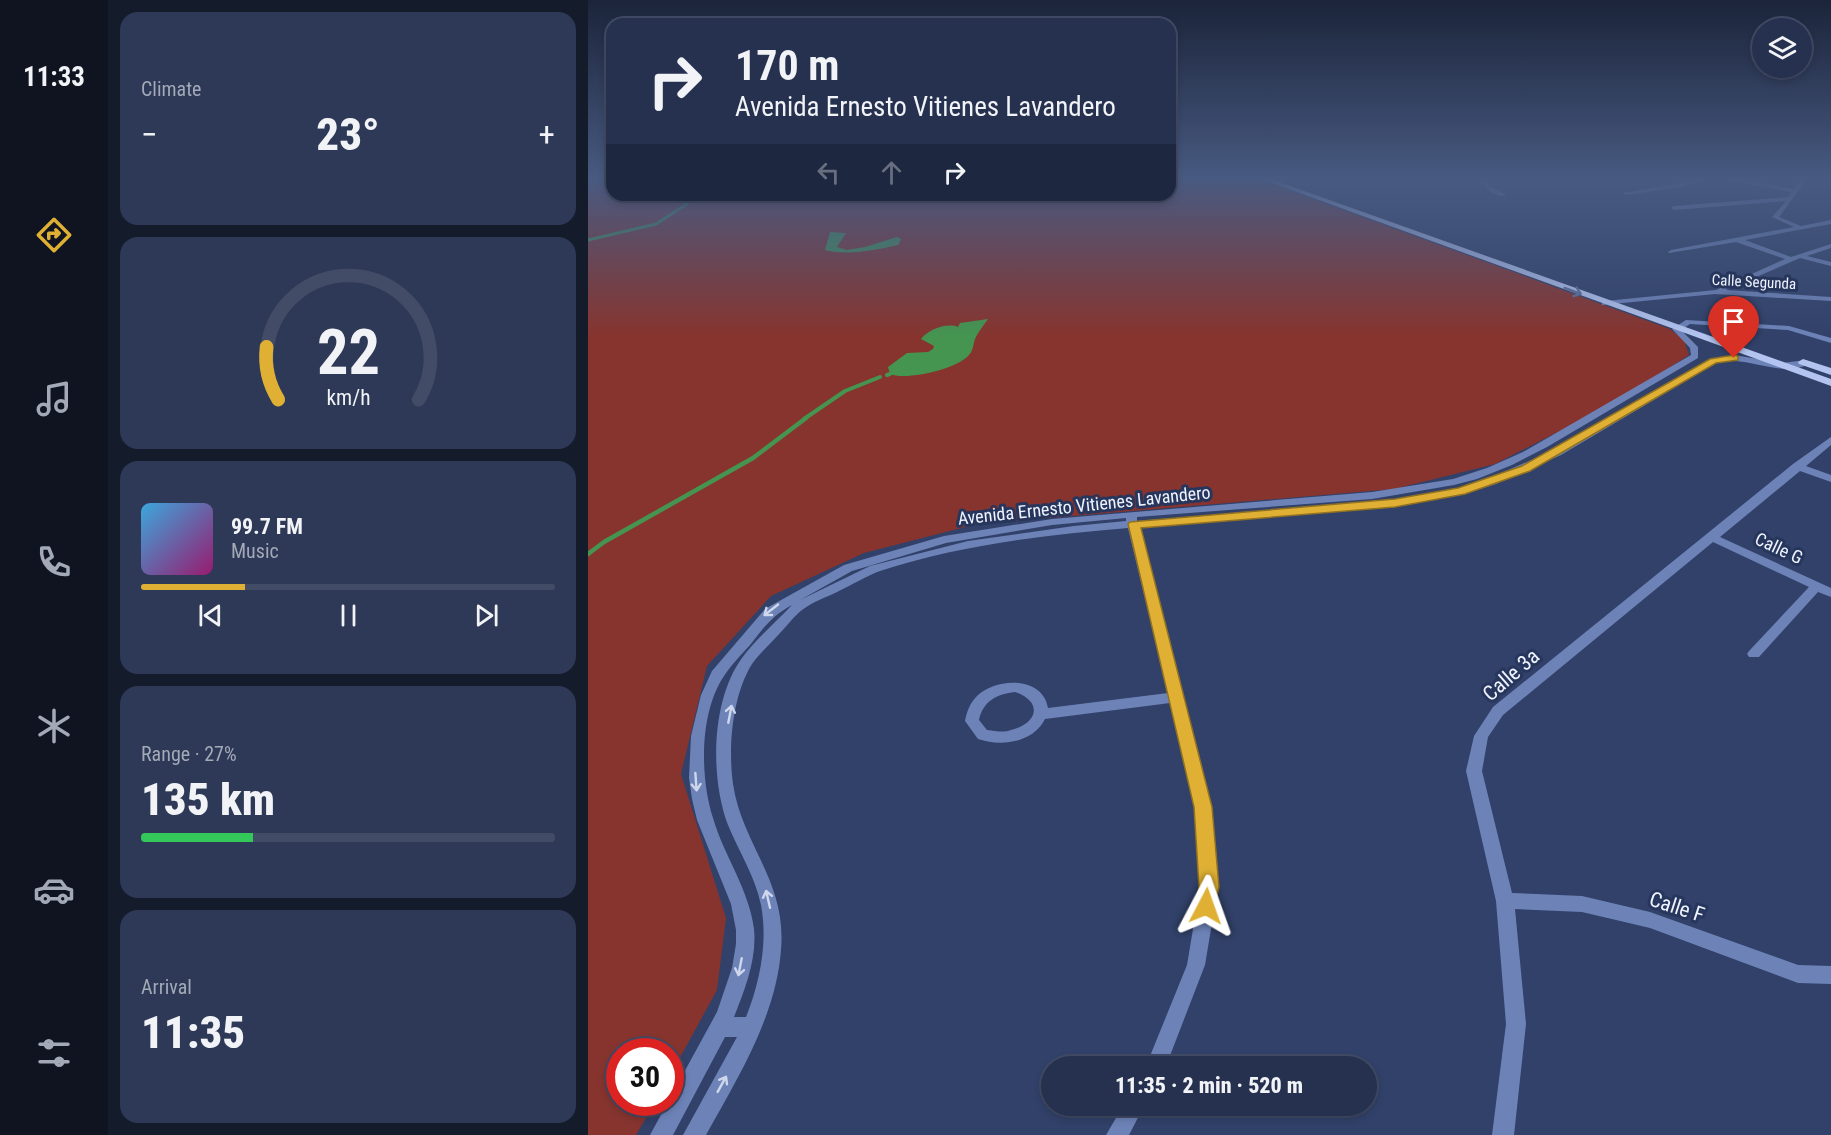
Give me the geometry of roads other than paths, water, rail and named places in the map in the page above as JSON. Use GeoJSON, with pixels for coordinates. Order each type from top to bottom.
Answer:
{"type":"FeatureCollection","features":[{"type":"Feature","properties":{"kind":"main road"},"geometry":{"type":"LineString","coordinates":[[1407,231],[1605,303],[1831,372]]}},
{"type":"Feature","properties":{"kind":"main road"},"geometry":{"type":"LineString","coordinates":[[1428,231],[1630,301],[1782,366],[1831,383]]}},
{"type":"Feature","properties":{"kind":"street"},"geometry":{"type":"LineString","coordinates":[[1671,252],[1782,231]]}},
{"type":"Feature","properties":{"kind":"street"},"geometry":{"type":"LineString","coordinates":[[1734,239],[1791,259]]}},
{"type":"Feature","properties":{"kind":"street"},"geometry":{"type":"LineString","coordinates":[[1715,292],[1791,259],[1831,246]]}},
{"type":"Feature","properties":{"kind":"street"},"geometry":{"type":"LineString","coordinates":[[1799,256],[1831,264]]}},
{"type":"Feature","properties":{"kind":"street","name":"Calle Segunda"},"geometry":{"type":"LineString","coordinates":[[1605,303],[1715,292],[1831,299]]}},
{"type":"Feature","properties":{"kind":"street"},"geometry":{"type":"LineString","coordinates":[[1683,325],[1789,328],[1831,341]]}},
{"type":"Feature","properties":{"kind":"street","name":"Avenida Ernesto Vitienes Lavandero"},"geometry":{"type":"LineString","coordinates":[[1364,500],[1457,482],[1502,466],[1542,446],[1695,356],[1694,347],[1683,325]]}},
{"type":"Feature","properties":{"kind":"street","name":"Avenida Ernesto Vitienes Lavandero"},"geometry":{"type":"LineString","coordinates":[[661,1135],[719,1028],[739,976],[745,943],[742,913],[737,895],[710,834],[696,786],[696,762],[708,699],[717,675],[753,624],[796,592],[831,574],[874,557],[984,532],[1364,500],[1415,501],[1461,491],[1510,476],[1714,361],[1750,359],[1782,366],[1806,363]]}},
{"type":"Feature","properties":{"kind":"street"},"geometry":{"type":"LineString","coordinates":[[1616,403],[1630,410]]}},
{"type":"Feature","properties":{"kind":"street","name":"Calle 3a"},"geometry":{"type":"LineString","coordinates":[[1503,1135],[1516,1024],[1505,901],[1474,771],[1481,736],[1498,711],[1797,465],[1831,440]]}},
{"type":"Feature","properties":{"kind":"street"},"geometry":{"type":"LineString","coordinates":[[1542,446],[1555,452]]}},
{"type":"Feature","properties":{"kind":"street"},"geometry":{"type":"LineString","coordinates":[[1797,465],[1831,479]]}},
{"type":"Feature","properties":{"kind":"street"},"geometry":{"type":"LineString","coordinates":[[1132,520],[1203,807],[1209,887],[1197,965],[1160,1056]]}},
{"type":"Feature","properties":{"kind":"street","name":"Avenida Ernesto Vitienes Lavandero"},"geometry":{"type":"LineString","coordinates":[[694,1135],[751,1026],[769,971],[773,922],[763,878],[731,810],[722,767],[731,706],[739,676],[760,641],[793,608],[816,594],[868,570],[934,552],[1008,538],[1132,520]]}},
{"type":"Feature","properties":{"kind":"street","name":"Calle G"},"geometry":{"type":"LineString","coordinates":[[1711,537],[1831,593]]}},
{"type":"Feature","properties":{"kind":"street"},"geometry":{"type":"LineString","coordinates":[[1754,654],[1817,586]]}},
{"type":"Feature","properties":{"kind":"street"},"geometry":{"type":"LineString","coordinates":[[1042,714],[1042,706],[1034,692],[1015,687],[1004,688],[994,691],[977,703],[972,721],[983,735],[1006,739],[1029,731],[1042,714],[1175,697]]}},
{"type":"Feature","properties":{"kind":"street","name":"Calle F"},"geometry":{"type":"LineString","coordinates":[[1505,901],[1582,904],[1650,920],[1798,974],[1831,975]]}},
{"type":"Feature","properties":{"kind":"street"},"geometry":{"type":"LineString","coordinates":[[719,1028],[751,1026]]}},
{"type":"Feature","properties":{"kind":"street"},"geometry":{"type":"LineString","coordinates":[[1117,1135],[1128,1116]]}},
{"type":"Feature","properties":{"kind":"waterway"},"geometry":{"type":"LineString","coordinates":[[588,240],[626,231]]}},
{"type":"Feature","properties":{"kind":"waterway"},"geometry":{"type":"LineString","coordinates":[[804,419],[845,391],[880,377]]}},
{"type":"Feature","properties":{"kind":"waterway"},"geometry":{"type":"LineString","coordinates":[[588,554],[604,542],[753,458],[806,418]]}}]}
